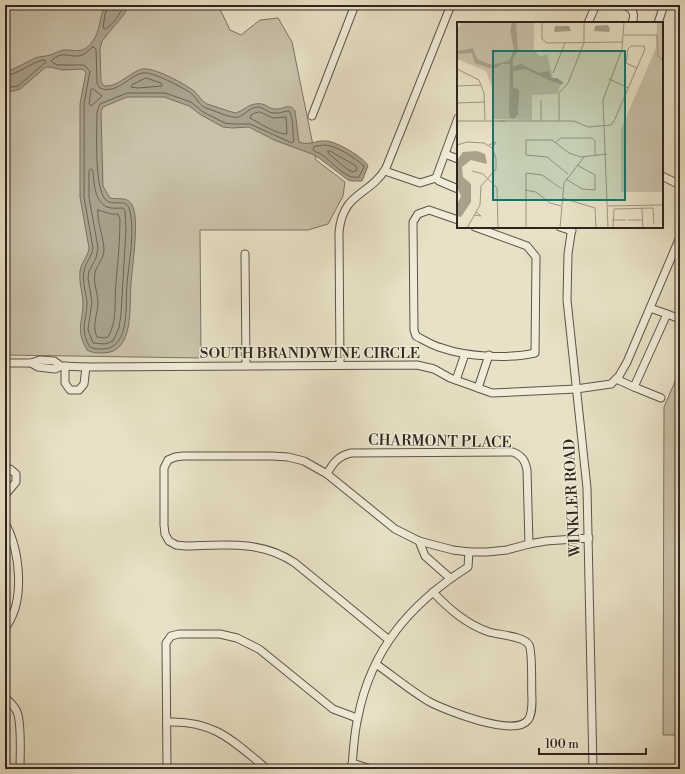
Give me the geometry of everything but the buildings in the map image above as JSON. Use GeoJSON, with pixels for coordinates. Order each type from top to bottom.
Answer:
{"type":"FeatureCollection","features":[{"type":"Feature","properties":{"kind":"street"},"geometry":{"type":"LineString","coordinates":[[312,116],[356,5]]}},
{"type":"Feature","properties":{"kind":"street"},"geometry":{"type":"LineString","coordinates":[[340,365],[340,224],[350,201],[356,195],[376,182],[384,171],[451,5]]}},
{"type":"Feature","properties":{"kind":"street"},"geometry":{"type":"LineString","coordinates":[[588,22],[595,7],[598,5]]}},
{"type":"Feature","properties":{"kind":"street"},"geometry":{"type":"LineString","coordinates":[[623,5],[631,8],[633,11],[634,19],[632,22]]}},
{"type":"Feature","properties":{"kind":"street"},"geometry":{"type":"LineString","coordinates":[[658,22],[664,5]]}},
{"type":"Feature","properties":{"kind":"street"},"geometry":{"type":"LineString","coordinates":[[436,178],[457,121]]}},
{"type":"Feature","properties":{"kind":"street"},"geometry":{"type":"LineString","coordinates":[[444,154],[457,159]]}},
{"type":"Feature","properties":{"kind":"street"},"geometry":{"type":"LineString","coordinates":[[384,171],[420,183],[436,178]]}},
{"type":"Feature","properties":{"kind":"street"},"geometry":{"type":"LineString","coordinates":[[663,176],[680,185]]}},
{"type":"Feature","properties":{"kind":"street"},"geometry":{"type":"LineString","coordinates":[[436,178],[439,181],[457,189]]}},
{"type":"Feature","properties":{"kind":"street"},"geometry":{"type":"LineString","coordinates":[[457,220],[429,210],[418,214],[413,222],[414,330],[416,336],[441,348],[465,354],[524,356],[535,354],[536,257],[527,246],[479,228]]}},
{"type":"Feature","properties":{"kind":"street","name":"WINKLER ROAD"},"geometry":{"type":"LineString","coordinates":[[572,229],[567,260],[567,300],[587,488],[593,769]]}},
{"type":"Feature","properties":{"kind":"street"},"geometry":{"type":"LineString","coordinates":[[661,398],[616,379],[627,362],[680,237]]}},
{"type":"Feature","properties":{"kind":"street"},"geometry":{"type":"LineString","coordinates":[[245,254],[246,365]]}},
{"type":"Feature","properties":{"kind":"street"},"geometry":{"type":"LineString","coordinates":[[650,308],[680,319]]}},
{"type":"Feature","properties":{"kind":"street"},"geometry":{"type":"LineString","coordinates":[[634,387],[667,314]]}},
{"type":"Feature","properties":{"kind":"street"},"geometry":{"type":"LineString","coordinates":[[456,380],[465,354]]}},
{"type":"Feature","properties":{"kind":"street"},"geometry":{"type":"LineString","coordinates":[[478,388],[489,355]]}},
{"type":"Feature","properties":{"kind":"street","name":"SOUTH BRANDYWINE CIRCLE"},"geometry":{"type":"LineString","coordinates":[[5,363],[31,363],[38,367],[54,369],[63,366],[417,365],[434,369],[456,380],[492,393],[576,389],[611,384],[616,379]]}},
{"type":"Feature","properties":{"kind":"street"},"geometry":{"type":"LineString","coordinates":[[63,366],[65,383],[70,390],[79,390],[84,384],[86,367]]}},
{"type":"Feature","properties":{"kind":"street","name":"CHARMONT PLACE"},"geometry":{"type":"LineString","coordinates":[[327,474],[336,460],[342,455],[351,453],[513,452],[521,456],[526,463],[528,544]]}},
{"type":"Feature","properties":{"kind":"street"},"geometry":{"type":"LineString","coordinates":[[389,640],[295,563],[278,553],[251,546],[186,546],[176,545],[169,541],[165,534],[163,502],[164,468],[168,460],[183,456],[272,456],[288,457],[312,464],[327,474],[395,529],[419,541],[436,546],[469,552],[487,552],[507,550],[546,541],[589,538]]}},
{"type":"Feature","properties":{"kind":"street"},"geometry":{"type":"LineString","coordinates":[[5,469],[10,469],[16,474],[16,482],[5,495]]}},
{"type":"Feature","properties":{"kind":"street"},"geometry":{"type":"LineString","coordinates":[[5,523],[14,548],[18,588],[14,613],[5,628]]}},
{"type":"Feature","properties":{"kind":"street"},"geometry":{"type":"LineString","coordinates":[[419,541],[425,556],[450,578]]}},
{"type":"Feature","properties":{"kind":"street"},"geometry":{"type":"LineString","coordinates":[[371,769],[352,766],[358,718],[365,689],[376,664],[389,640],[416,607],[450,578],[468,567],[469,552]]}},
{"type":"Feature","properties":{"kind":"street"},"geometry":{"type":"LineString","coordinates":[[376,664],[426,700],[460,715],[489,723],[506,725],[522,725],[528,720],[531,713],[532,704],[529,645],[523,639],[490,632],[474,625],[452,611],[434,592]]}},
{"type":"Feature","properties":{"kind":"street"},"geometry":{"type":"LineString","coordinates":[[167,769],[166,643],[171,636],[179,634],[220,634],[238,638],[252,645],[273,659],[333,709],[358,718]]}},
{"type":"Feature","properties":{"kind":"street"},"geometry":{"type":"LineString","coordinates":[[5,697],[17,712],[19,720],[20,769]]}},
{"type":"Feature","properties":{"kind":"street"},"geometry":{"type":"LineString","coordinates":[[167,722],[194,723],[219,732],[235,742],[267,769]]}},
{"type":"Feature","properties":{"kind":"shaded area"},"geometry":{"type":"Polygon","coordinates":[[[5,5],[218,5],[230,30],[241,35],[260,20],[278,18],[292,42],[316,160],[345,182],[343,196],[328,224],[308,230],[200,230],[201,358],[5,355],[5,5]]]}},
{"type":"Feature","properties":{"kind":"shaded area"},"geometry":{"type":"Polygon","coordinates":[[[680,370],[680,735],[663,735],[664,407],[680,370]]]}},
{"type":"Feature","properties":{"kind":"water"},"geometry":{"type":"Polygon","coordinates":[[[105,5],[128,5],[125,13],[102,41],[100,49],[101,82],[104,86],[113,85],[137,71],[145,69],[171,77],[194,91],[207,104],[235,113],[255,104],[262,104],[275,109],[291,107],[295,111],[299,142],[331,142],[356,155],[368,166],[362,181],[348,180],[312,154],[274,140],[249,127],[223,127],[201,115],[189,106],[164,97],[127,97],[103,107],[101,112],[103,186],[110,198],[125,199],[130,202],[134,211],[135,231],[130,315],[126,336],[121,345],[114,351],[102,353],[87,350],[83,343],[80,331],[83,302],[80,271],[89,248],[80,197],[80,104],[86,72],[82,69],[63,70],[46,67],[20,89],[5,91],[5,72],[37,57],[48,56],[63,50],[83,50],[89,46],[97,33],[105,5]]]}}]}
